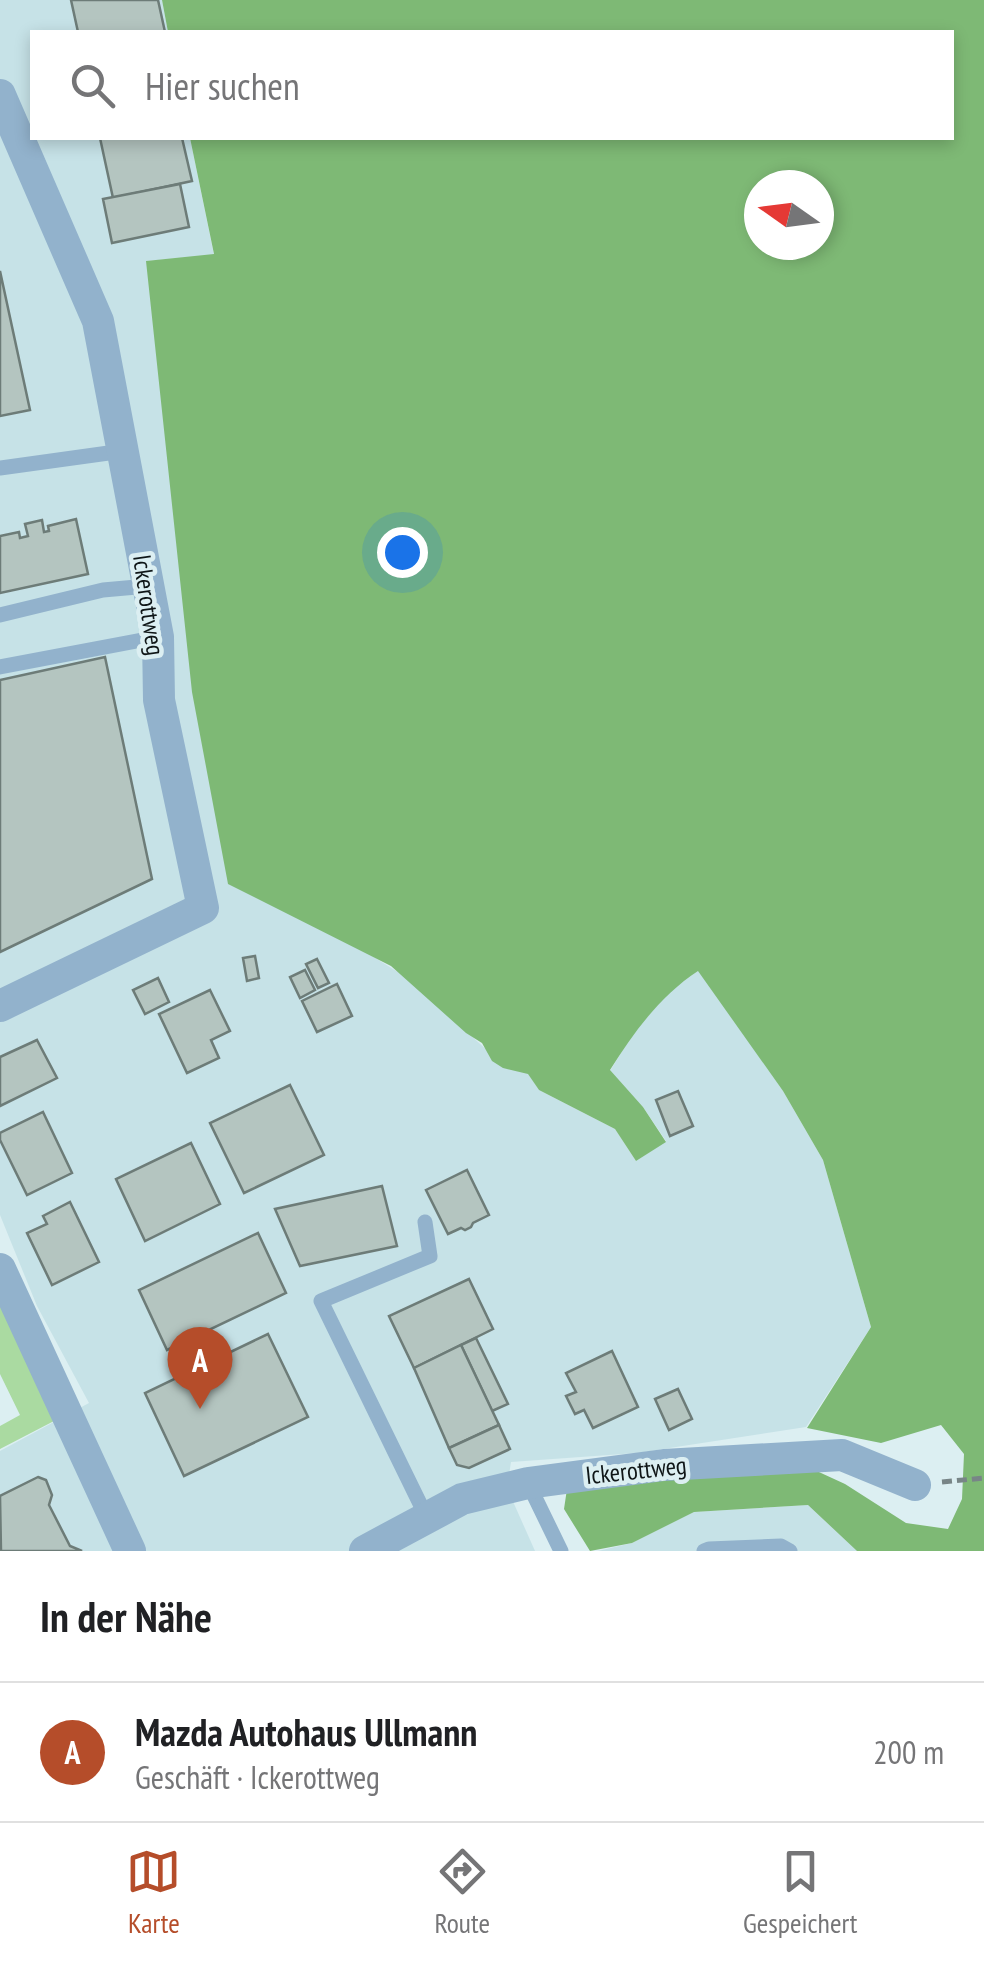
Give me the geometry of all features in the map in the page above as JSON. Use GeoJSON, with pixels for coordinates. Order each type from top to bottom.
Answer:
{"type":"FeatureCollection","features":[{"type":"Feature","properties":{"kind":"street","name":"Ickerottweg"},"geometry":{"type":"LineString","coordinates":[[0,95],[98,320],[158,637],[159,700],[203,908],[0,1006]]}},
{"type":"Feature","properties":{"kind":"street"},"geometry":{"type":"LineString","coordinates":[[0,1270],[130,1551]]}},
{"type":"Feature","properties":{"kind":"street","name":"Ickerottweg"},"geometry":{"type":"LineString","coordinates":[[365,1551],[462,1500],[528,1484],[664,1465],[842,1454],[915,1485]]}},
{"type":"Feature","properties":{"kind":"lane"},"geometry":{"type":"LineString","coordinates":[[0,468],[122,451]]}},
{"type":"Feature","properties":{"kind":"lane"},"geometry":{"type":"LineString","coordinates":[[0,615],[103,590],[148,586]]}},
{"type":"Feature","properties":{"kind":"lane"},"geometry":{"type":"LineString","coordinates":[[0,667],[158,637]]}},
{"type":"Feature","properties":{"kind":"lane"},"geometry":{"type":"LineString","coordinates":[[426,1222],[430,1256],[321,1301],[427,1518]]}},
{"type":"Feature","properties":{"kind":"lane"},"geometry":{"type":"LineString","coordinates":[[528,1484],[562,1551]]}},
{"type":"Feature","properties":{"kind":"lane"},"geometry":{"type":"LineString","coordinates":[[704,1551],[782,1546],[790,1551]]}},
{"type":"Feature","properties":{"kind":"path"},"geometry":{"type":"LineString","coordinates":[[915,1485],[984,1478]]}},
{"type":"Feature","properties":{"kind":"shaded area"},"geometry":{"type":"Polygon","coordinates":[[[0,0],[162,0],[168,30],[30,30],[30,140],[190,140],[214,255],[147,261],[348,941],[409,979],[490,1053],[528,1073],[539,1090],[615,1129],[636,1161],[666,1141],[643,1107],[610,1071],[634,1032],[670,991],[699,970],[783,1091],[823,1160],[871,1327],[806,1427],[637,1453],[511,1462],[507,1488],[535,1551],[0,1551],[0,1451],[89,1403],[37,1306],[0,1215],[0,0]]]}},
{"type":"Feature","properties":{"kind":"shaded area"},"geometry":{"type":"Polygon","coordinates":[[[808,1505],[857,1551],[598,1551],[632,1543],[694,1512],[808,1505]]]}},
{"type":"Feature","properties":{"kind":"green space"},"geometry":{"type":"Polygon","coordinates":[[[162,0],[984,0],[984,1551],[857,1551],[808,1505],[694,1512],[632,1543],[590,1551],[564,1509],[567,1489],[808,1467],[845,1484],[906,1523],[948,1529],[962,1499],[964,1454],[941,1425],[881,1443],[807,1428],[871,1327],[823,1160],[783,1091],[698,971],[649,1016],[610,1070],[643,1107],[666,1142],[636,1161],[615,1129],[539,1090],[528,1074],[492,1061],[482,1043],[391,966],[228,884],[192,692],[146,261],[214,254],[190,140],[954,140],[954,30],[168,30],[162,0]]]}},
{"type":"Feature","properties":{"kind":"green space"},"geometry":{"type":"Polygon","coordinates":[[[0,1304],[54,1421],[0,1449],[0,1426],[20,1415],[0,1374],[0,1304]]]}},
{"type":"Feature","properties":{"kind":"building"},"geometry":{"type":"Polygon","coordinates":[[[71,0],[158,0],[165,30],[78,30],[71,0]]]}},
{"type":"Feature","properties":{"kind":"building"},"geometry":{"type":"Polygon","coordinates":[[[100,140],[182,140],[192,181],[113,198],[100,140]]]}},
{"type":"Feature","properties":{"kind":"building"},"geometry":{"type":"Polygon","coordinates":[[[180,184],[189,227],[112,243],[103,199],[180,184]]]}},
{"type":"Feature","properties":{"kind":"building"},"geometry":{"type":"Polygon","coordinates":[[[0,271],[30,410],[0,416],[0,271]]]}},
{"type":"Feature","properties":{"kind":"building"},"geometry":{"type":"Polygon","coordinates":[[[76,519],[88,574],[0,593],[0,536],[19,532],[20,538],[28,536],[25,524],[42,520],[44,532],[49,531],[48,526],[76,519]]]}},
{"type":"Feature","properties":{"kind":"building"},"geometry":{"type":"Polygon","coordinates":[[[105,657],[152,879],[0,952],[0,680],[105,657]]]}},
{"type":"Feature","properties":{"kind":"building"},"geometry":{"type":"Polygon","coordinates":[[[255,956],[259,978],[247,981],[243,958],[255,956]]]}},
{"type":"Feature","properties":{"kind":"building"},"geometry":{"type":"Polygon","coordinates":[[[317,959],[329,983],[318,988],[306,964],[317,959]]]}},
{"type":"Feature","properties":{"kind":"building"},"geometry":{"type":"Polygon","coordinates":[[[305,970],[315,990],[300,998],[290,977],[305,970]]]}},
{"type":"Feature","properties":{"kind":"building"},"geometry":{"type":"Polygon","coordinates":[[[158,978],[169,1002],[145,1014],[133,990],[158,978]]]}},
{"type":"Feature","properties":{"kind":"building"},"geometry":{"type":"Polygon","coordinates":[[[337,984],[352,1016],[317,1032],[302,1001],[337,984]]]}},
{"type":"Feature","properties":{"kind":"building"},"geometry":{"type":"Polygon","coordinates":[[[210,990],[230,1031],[211,1040],[219,1058],[187,1073],[159,1014],[210,990]]]}},
{"type":"Feature","properties":{"kind":"building"},"geometry":{"type":"Polygon","coordinates":[[[37,1040],[57,1078],[0,1106],[0,1057],[37,1040]]]}},
{"type":"Feature","properties":{"kind":"building"},"geometry":{"type":"Polygon","coordinates":[[[290,1085],[324,1155],[244,1193],[210,1123],[290,1085]]]}},
{"type":"Feature","properties":{"kind":"building"},"geometry":{"type":"Polygon","coordinates":[[[678,1091],[693,1126],[670,1136],[656,1100],[678,1091]]]}},
{"type":"Feature","properties":{"kind":"building"},"geometry":{"type":"Polygon","coordinates":[[[43,1112],[72,1173],[27,1195],[0,1133],[43,1112]]]}},
{"type":"Feature","properties":{"kind":"building"},"geometry":{"type":"Polygon","coordinates":[[[191,1143],[220,1204],[145,1241],[116,1179],[191,1143]]]}},
{"type":"Feature","properties":{"kind":"building"},"geometry":{"type":"Polygon","coordinates":[[[467,1170],[489,1215],[465,1230],[448,1234],[426,1190],[467,1170]]]}},
{"type":"Feature","properties":{"kind":"building"},"geometry":{"type":"Polygon","coordinates":[[[382,1186],[397,1246],[300,1266],[275,1209],[382,1186]]]}},
{"type":"Feature","properties":{"kind":"building"},"geometry":{"type":"Polygon","coordinates":[[[70,1202],[99,1262],[52,1285],[27,1233],[47,1224],[43,1216],[70,1202]]]}},
{"type":"Feature","properties":{"kind":"building"},"geometry":{"type":"Polygon","coordinates":[[[258,1233],[286,1293],[167,1350],[139,1290],[258,1233]]]}},
{"type":"Feature","properties":{"kind":"building"},"geometry":{"type":"Polygon","coordinates":[[[469,1279],[493,1329],[414,1368],[389,1316],[469,1279]]]}},
{"type":"Feature","properties":{"kind":"building"},"geometry":{"type":"Polygon","coordinates":[[[268,1334],[308,1417],[184,1476],[145,1393],[268,1334]]]}},
{"type":"Feature","properties":{"kind":"building"},"geometry":{"type":"Polygon","coordinates":[[[476,1338],[508,1404],[492,1411],[461,1345],[476,1338]]]}},
{"type":"Feature","properties":{"kind":"building"},"geometry":{"type":"Polygon","coordinates":[[[461,1345],[499,1425],[449,1448],[414,1368],[461,1345]]]}},
{"type":"Feature","properties":{"kind":"building"},"geometry":{"type":"Polygon","coordinates":[[[612,1351],[638,1407],[593,1428],[584,1410],[575,1414],[566,1396],[576,1392],[566,1373],[612,1351]]]}},
{"type":"Feature","properties":{"kind":"building"},"geometry":{"type":"Polygon","coordinates":[[[678,1389],[692,1419],[669,1430],[655,1399],[678,1389]]]}},
{"type":"Feature","properties":{"kind":"building"},"geometry":{"type":"Polygon","coordinates":[[[499,1425],[510,1449],[469,1468],[457,1465],[449,1448],[499,1425]]]}},
{"type":"Feature","properties":{"kind":"building"},"geometry":{"type":"Polygon","coordinates":[[[38,1477],[46,1480],[52,1495],[49,1505],[70,1546],[82,1551],[1,1551],[0,1496],[38,1477]]]}},
{"type":"Feature","properties":{"kind":"place","name":"Mazda Autohaus Ullmann"},"geometry":{"type":"Point","coordinates":[200,1409]}}]}
